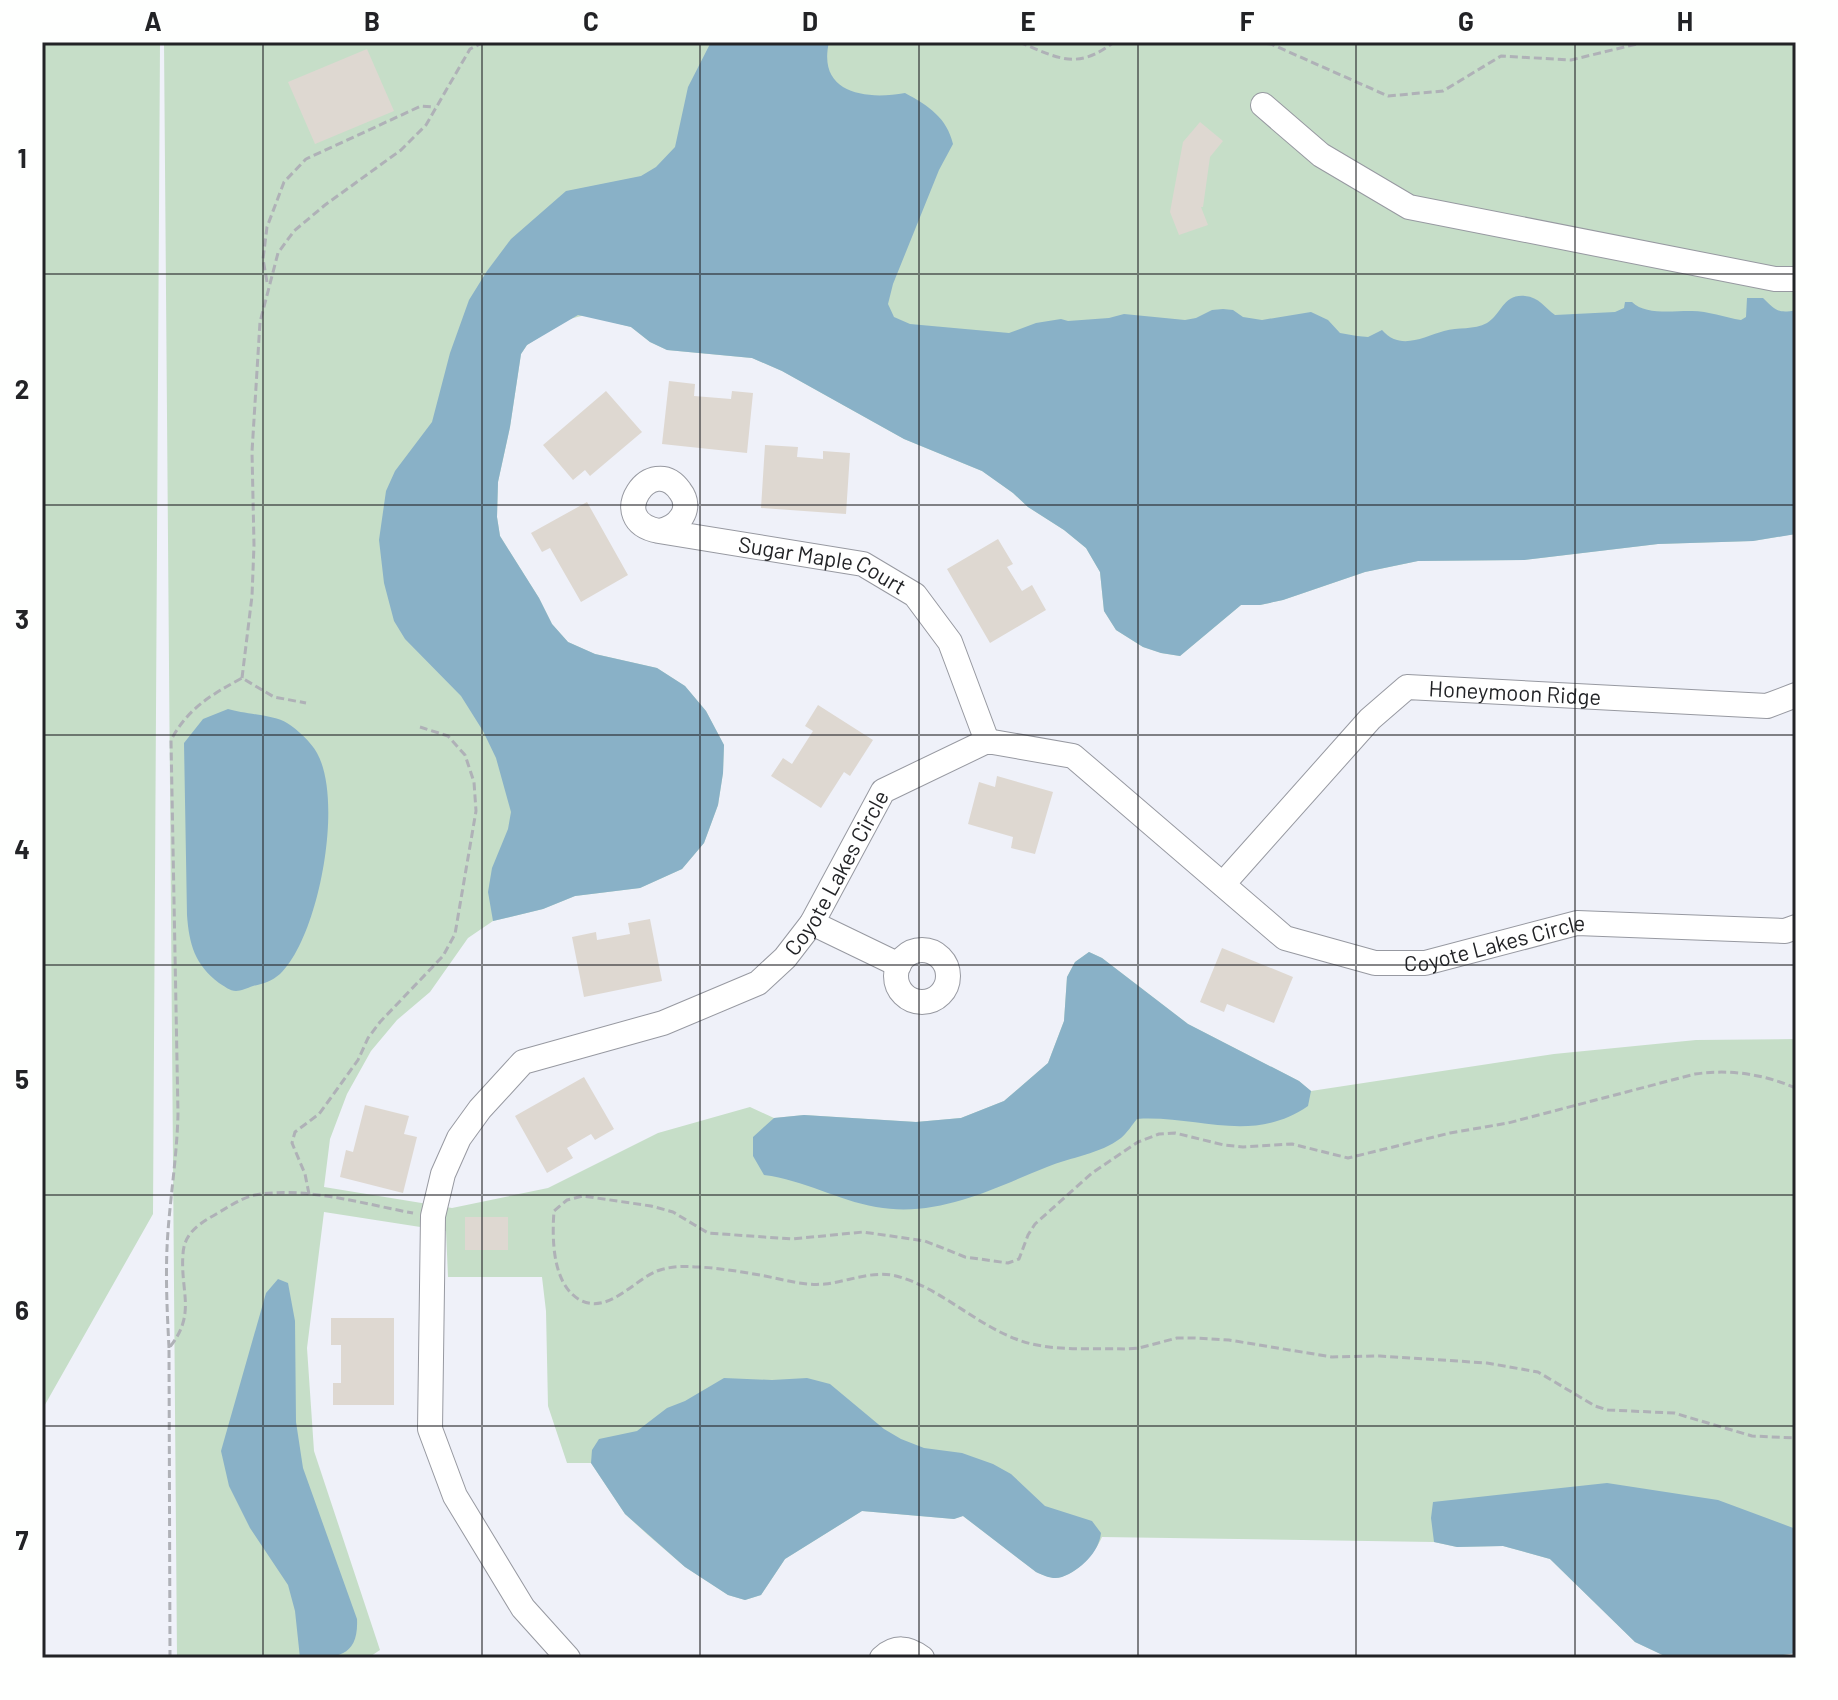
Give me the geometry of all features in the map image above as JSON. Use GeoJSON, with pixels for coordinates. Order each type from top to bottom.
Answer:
{"type":"FeatureCollection","features":[{"type":"Feature","properties":{"kind":"street"},"geometry":{"type":"LineString","coordinates":[[1263,105],[1321,155],[1409,207],[1775,279],[1796,279]]}},
{"type":"Feature","properties":{"kind":"street","name":"Sugar Maple Court"},"geometry":{"type":"LineString","coordinates":[[659,531],[863,564],[915,595],[950,642],[987,741]]}},
{"type":"Feature","properties":{"kind":"street","name":"Honeymoon Ridge"},"geometry":{"type":"LineString","coordinates":[[1223,884],[1370,719],[1407,687],[1767,706],[1796,695]]}},
{"type":"Feature","properties":{"kind":"street","name":"Coyote Lakes Circle"},"geometry":{"type":"LineString","coordinates":[[568,1658],[523,1608],[485,1546],[455,1496],[430,1429],[433,1216],[443,1174],[459,1138],[480,1109],[523,1062],[663,1023],[758,983],[785,958],[812,923],[883,791],[987,741],[1073,756],[1285,938],[1375,963],[1425,963],[1577,923],[1785,931],[1796,927]]}},
{"type":"Feature","properties":{"kind":"street"},"geometry":{"type":"LineString","coordinates":[[812,923],[899,965]]}},
{"type":"Feature","properties":{"kind":"street"},"geometry":{"type":"LineString","coordinates":[[882,1658],[898,1649],[907,1649],[922,1658]]}},
{"type":"Feature","properties":{"kind":"path"},"geometry":{"type":"LineString","coordinates":[[242,678],[252,596],[252,452],[258,353],[268,285],[278,253],[294,231],[401,150],[426,125],[470,49],[496,42]]}},
{"type":"Feature","properties":{"kind":"path"},"geometry":{"type":"LineString","coordinates":[[1019,42],[1064,61],[1083,60],[1114,42]]}},
{"type":"Feature","properties":{"kind":"path"},"geometry":{"type":"LineString","coordinates":[[1255,42],[1271,44],[1388,96],[1443,91],[1501,56],[1571,60],[1641,43],[1700,42]]}},
{"type":"Feature","properties":{"kind":"path"},"geometry":{"type":"LineString","coordinates":[[268,285],[263,259],[273,208],[284,182],[306,159],[421,106],[437,107]]}},
{"type":"Feature","properties":{"kind":"path"},"geometry":{"type":"LineString","coordinates":[[242,678],[274,697],[306,703]]}},
{"type":"Feature","properties":{"kind":"path"},"geometry":{"type":"LineString","coordinates":[[170,1658],[167,1249],[177,1158],[178,1114],[171,740],[182,719],[242,678]]}},
{"type":"Feature","properties":{"kind":"path"},"geometry":{"type":"LineString","coordinates":[[309,1195],[305,1174],[292,1143],[295,1132],[319,1114],[358,1060],[380,1022],[443,956],[455,934],[476,811],[474,782],[465,755],[448,736],[420,727]]}},
{"type":"Feature","properties":{"kind":"path"},"geometry":{"type":"LineString","coordinates":[[1796,1088],[1746,1073],[1719,1071],[1695,1074],[1508,1123],[1450,1133],[1348,1158],[1292,1144],[1243,1147],[1175,1133],[1159,1134],[1138,1142],[1092,1173],[1035,1224],[1019,1259],[1008,1263],[965,1257],[925,1241],[863,1232],[792,1239],[708,1233],[673,1212],[583,1196],[567,1200],[554,1211],[553,1227],[555,1261],[560,1274],[569,1291],[582,1301],[596,1303],[616,1298],[654,1272],[673,1266],[729,1271],[806,1284],[883,1274],[903,1278],[997,1330],[1035,1345],[1125,1349],[1177,1338],[1195,1338],[1229,1340],[1332,1357],[1380,1356],[1487,1363],[1538,1372],[1595,1406],[1608,1410],[1674,1413],[1752,1436],[1796,1438]]}},
{"type":"Feature","properties":{"kind":"path"},"geometry":{"type":"LineString","coordinates":[[169,1348],[181,1334],[186,1315],[183,1254],[193,1228],[252,1195],[290,1192],[422,1215]]}},
{"type":"Feature","properties":{"kind":"green space"},"geometry":{"type":"Polygon","coordinates":[[[42,42],[160,42],[153,1214],[42,1410],[42,42]]]}},
{"type":"Feature","properties":{"kind":"green space"},"geometry":{"type":"Polygon","coordinates":[[[164,42],[1796,42],[1795,534],[1753,541],[1658,544],[1524,560],[1418,561],[1365,572],[1283,600],[1241,605],[1180,656],[1143,647],[1116,630],[1104,611],[1100,572],[1086,548],[1013,493],[982,471],[904,439],[782,371],[752,358],[667,350],[650,342],[631,327],[585,315],[566,320],[527,345],[521,354],[498,482],[500,536],[552,624],[568,642],[595,654],[657,668],[685,686],[706,711],[724,745],[718,805],[704,843],[682,869],[640,888],[575,896],[543,909],[493,921],[468,938],[430,992],[397,1020],[371,1051],[347,1094],[330,1139],[324,1187],[452,1208],[548,1188],[658,1133],[750,1107],[774,1118],[804,1115],[916,1122],[961,1118],[1004,1101],[1048,1063],[1064,1021],[1067,977],[1075,962],[1089,952],[1102,958],[1188,1024],[1299,1081],[1311,1091],[1554,1054],[1696,1040],[1796,1039],[1796,1653],[1762,1658],[1669,1658],[1635,1642],[1550,1559],[1503,1546],[1457,1547],[1434,1542],[1102,1537],[1080,1566],[1068,1575],[1054,1578],[1036,1572],[963,1516],[954,1519],[862,1511],[785,1559],[761,1595],[745,1600],[728,1595],[685,1567],[625,1514],[591,1463],[567,1463],[548,1406],[546,1311],[542,1277],[448,1277],[446,1231],[324,1212],[307,1348],[314,1451],[380,1650],[368,1658],[177,1658],[164,42]]]}},
{"type":"Feature","properties":{"kind":"water"},"geometry":{"type":"Polygon","coordinates":[[[711,42],[829,42],[827,59],[830,73],[837,83],[861,94],[905,93],[942,120],[953,144],[939,170],[893,284],[888,304],[894,317],[910,324],[1009,333],[1036,323],[1061,319],[1109,318],[1124,314],[1185,320],[1223,309],[1262,320],[1311,312],[1328,320],[1340,333],[1368,337],[1382,330],[1396,340],[1412,341],[1487,323],[1507,301],[1518,296],[1534,298],[1555,315],[1615,312],[1624,308],[1625,302],[1632,302],[1651,311],[1701,312],[1741,320],[1746,317],[1747,298],[1763,298],[1774,308],[1785,312],[1796,310],[1796,534],[1753,541],[1658,544],[1524,560],[1418,561],[1365,572],[1283,600],[1241,605],[1180,656],[1161,653],[1143,647],[1116,630],[1104,611],[1100,572],[1086,548],[982,471],[904,439],[782,371],[752,358],[667,350],[650,342],[631,327],[578,315],[527,345],[521,354],[498,482],[500,536],[552,624],[568,642],[595,654],[657,668],[685,686],[706,711],[724,745],[723,773],[718,805],[704,843],[682,869],[640,888],[575,896],[543,909],[493,921],[488,892],[492,868],[508,829],[511,812],[496,758],[483,731],[461,696],[405,639],[394,621],[384,583],[379,540],[386,491],[395,471],[432,422],[450,353],[469,300],[487,271],[511,239],[566,191],[641,176],[656,167],[675,147],[688,87],[711,42]]]}},
{"type":"Feature","properties":{"kind":"water"},"geometry":{"type":"Polygon","coordinates":[[[228,709],[281,720],[304,736],[317,753],[325,775],[328,803],[323,868],[316,900],[294,956],[274,979],[236,991],[219,983],[204,969],[192,945],[187,915],[184,743],[203,719],[228,709]]]}},
{"type":"Feature","properties":{"kind":"water"},"geometry":{"type":"Polygon","coordinates":[[[1089,952],[1102,958],[1188,1024],[1299,1081],[1311,1091],[1308,1106],[1287,1118],[1245,1126],[1137,1119],[1121,1138],[1104,1148],[964,1199],[921,1208],[876,1207],[764,1175],[753,1156],[753,1137],[774,1118],[804,1115],[916,1122],[961,1118],[1004,1101],[1048,1063],[1064,1021],[1067,977],[1075,962],[1089,952]]]}},
{"type":"Feature","properties":{"kind":"water"},"geometry":{"type":"Polygon","coordinates":[[[278,1279],[288,1283],[295,1321],[296,1422],[303,1468],[357,1619],[354,1642],[349,1649],[342,1654],[323,1658],[300,1658],[295,1611],[288,1585],[250,1528],[229,1486],[221,1451],[266,1293],[278,1279]]]}},
{"type":"Feature","properties":{"kind":"water"},"geometry":{"type":"Polygon","coordinates":[[[724,1378],[807,1378],[830,1384],[884,1429],[901,1439],[924,1448],[962,1453],[993,1464],[1011,1474],[1045,1506],[1092,1521],[1101,1533],[1097,1547],[1076,1570],[1052,1578],[1036,1572],[963,1516],[954,1519],[862,1511],[785,1559],[761,1595],[745,1600],[728,1595],[685,1567],[625,1514],[591,1463],[592,1450],[599,1439],[637,1431],[667,1408],[724,1378]]]}},
{"type":"Feature","properties":{"kind":"water"},"geometry":{"type":"Polygon","coordinates":[[[1607,1483],[1718,1500],[1796,1529],[1796,1653],[1762,1658],[1669,1658],[1635,1642],[1550,1559],[1503,1546],[1457,1547],[1434,1542],[1433,1502],[1607,1483]]]}},
{"type":"Feature","properties":{"kind":"building"},"geometry":{"type":"Polygon","coordinates":[[[367,49],[394,111],[315,144],[288,82],[367,49]]]}},
{"type":"Feature","properties":{"kind":"building"},"geometry":{"type":"Polygon","coordinates":[[[1200,122],[1223,141],[1210,157],[1201,207],[1208,225],[1179,235],[1170,212],[1183,142],[1200,122]]]}},
{"type":"Feature","properties":{"kind":"building"},"geometry":{"type":"Polygon","coordinates":[[[669,381],[695,384],[694,396],[731,399],[732,391],[753,393],[747,453],[662,444],[669,381]]]}},
{"type":"Feature","properties":{"kind":"building"},"geometry":{"type":"Polygon","coordinates":[[[606,391],[642,432],[590,476],[585,470],[573,480],[543,445],[606,391]]]}},
{"type":"Feature","properties":{"kind":"building"},"geometry":{"type":"Polygon","coordinates":[[[765,445],[798,447],[797,457],[823,459],[823,451],[850,453],[846,514],[761,508],[765,445]]]}},
{"type":"Feature","properties":{"kind":"building"},"geometry":{"type":"Polygon","coordinates":[[[587,502],[628,575],[581,602],[550,548],[542,552],[531,533],[587,502]]]}},
{"type":"Feature","properties":{"kind":"building"},"geometry":{"type":"Polygon","coordinates":[[[998,539],[1013,564],[1007,567],[1022,591],[1032,585],[1046,610],[990,643],[947,569],[998,539]]]}},
{"type":"Feature","properties":{"kind":"building"},"geometry":{"type":"Polygon","coordinates":[[[818,705],[873,740],[850,776],[844,772],[821,808],[771,776],[783,758],[792,764],[813,731],[805,726],[818,705]]]}},
{"type":"Feature","properties":{"kind":"building"},"geometry":{"type":"Polygon","coordinates":[[[997,776],[1053,792],[1035,854],[1011,848],[1013,837],[968,824],[979,782],[995,787],[997,776]]]}},
{"type":"Feature","properties":{"kind":"building"},"geometry":{"type":"Polygon","coordinates":[[[650,919],[662,981],[584,997],[572,937],[596,932],[597,940],[630,934],[628,923],[650,919]]]}},
{"type":"Feature","properties":{"kind":"building"},"geometry":{"type":"Polygon","coordinates":[[[1222,948],[1293,977],[1274,1023],[1227,1004],[1224,1012],[1200,1002],[1222,948]]]}},
{"type":"Feature","properties":{"kind":"building"},"geometry":{"type":"Polygon","coordinates":[[[584,1077],[614,1129],[595,1140],[591,1134],[567,1148],[573,1158],[547,1173],[515,1116],[584,1077]]]}},
{"type":"Feature","properties":{"kind":"building"},"geometry":{"type":"Polygon","coordinates":[[[365,1105],[409,1116],[404,1134],[417,1137],[403,1193],[340,1177],[346,1150],[353,1152],[365,1105]]]}},
{"type":"Feature","properties":{"kind":"building"},"geometry":{"type":"Polygon","coordinates":[[[465,1217],[508,1217],[508,1250],[465,1250],[465,1217]]]}},
{"type":"Feature","properties":{"kind":"building"},"geometry":{"type":"Polygon","coordinates":[[[331,1318],[394,1318],[394,1405],[333,1405],[333,1383],[341,1383],[341,1345],[331,1345],[331,1318]]]}}]}
